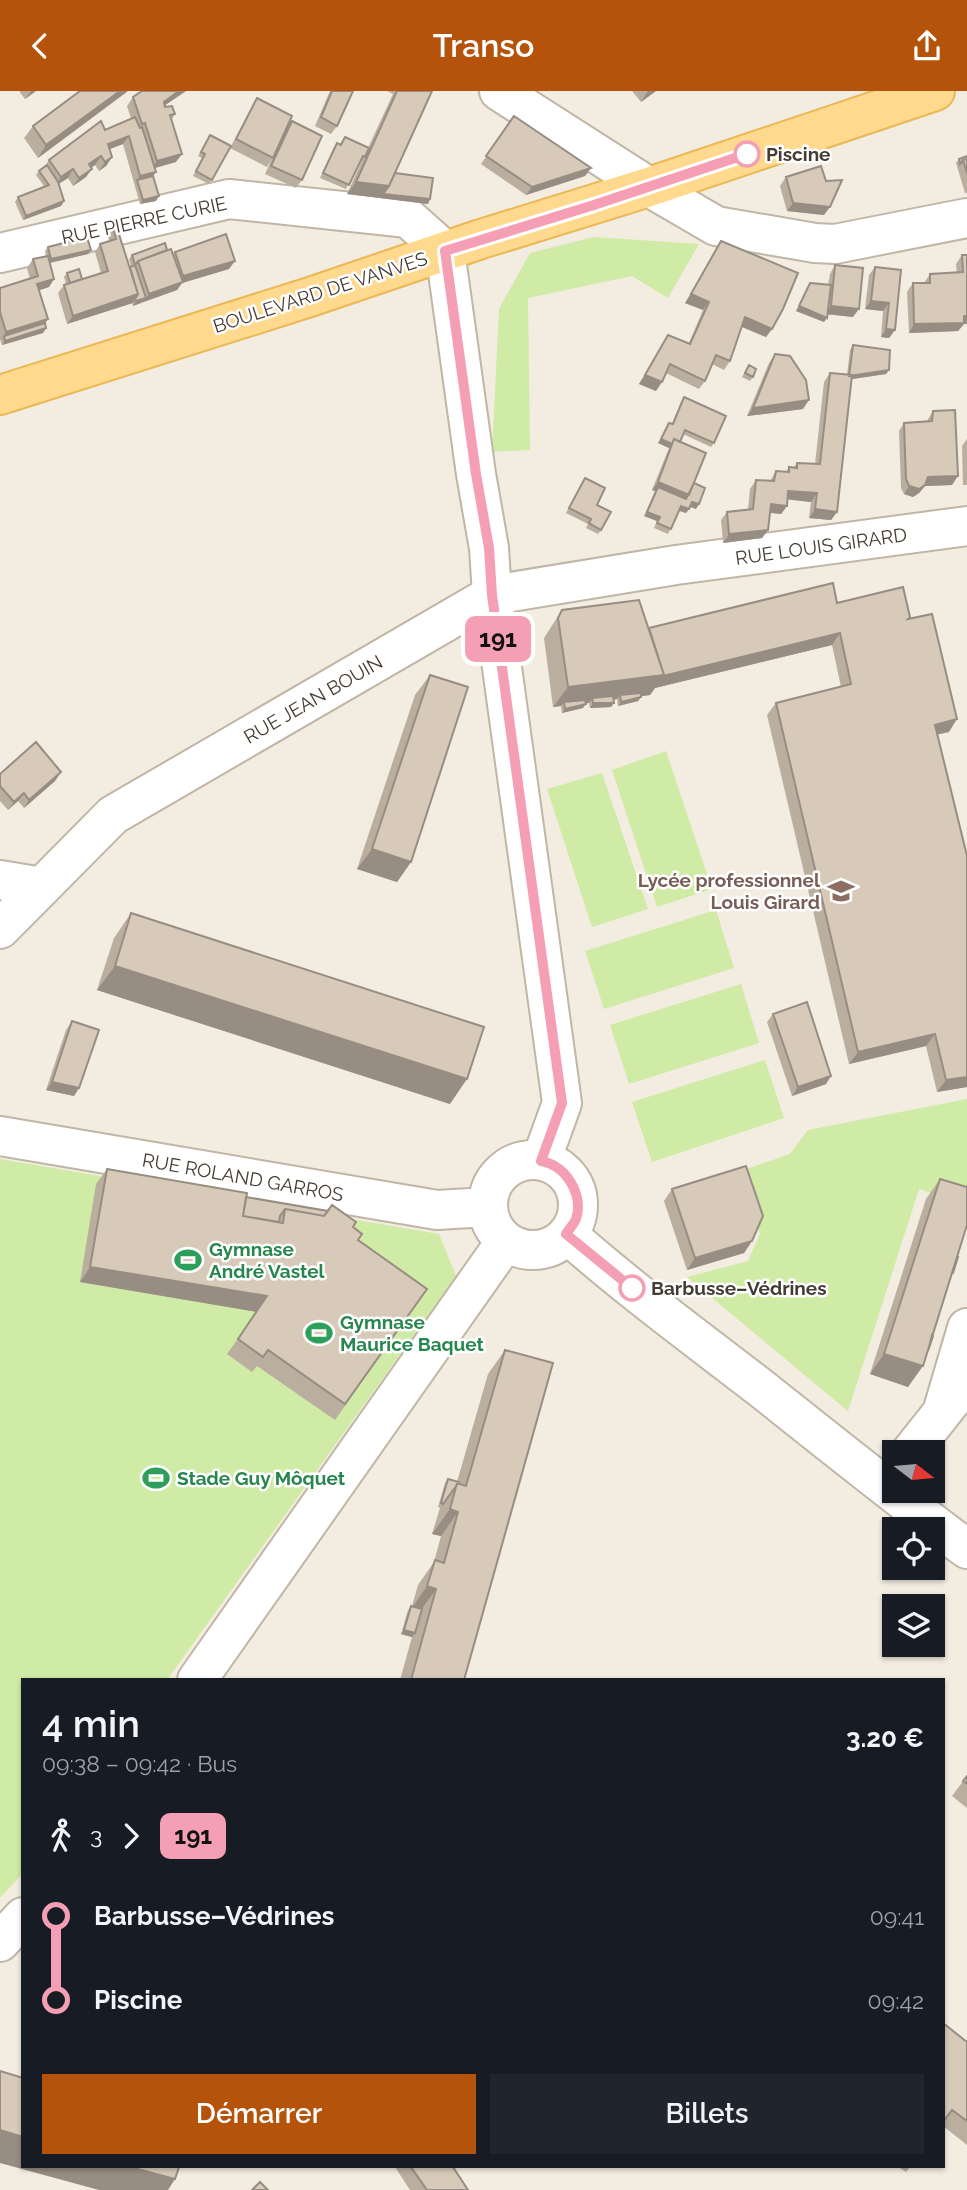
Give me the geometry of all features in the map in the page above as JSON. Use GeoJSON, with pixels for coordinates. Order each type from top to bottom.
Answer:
{"type":"FeatureCollection","features":[{"type":"Feature","properties":{"kind":"main road","name":"BOULEVARD DE VANVES"},"geometry":{"type":"LineString","coordinates":[[0,395],[649,187],[934,91]]}},
{"type":"Feature","properties":{"kind":"street"},"geometry":{"type":"LineString","coordinates":[[499,91],[649,187],[716,226],[835,244],[967,218]]}},
{"type":"Feature","properties":{"kind":"street","name":"RUE PIERRE CURIE"},"geometry":{"type":"LineString","coordinates":[[0,253],[229,199],[408,218],[445,251]]}},
{"type":"Feature","properties":{"kind":"street"},"geometry":{"type":"LineString","coordinates":[[445,251],[489,548],[492,595],[562,1103],[541,1161]]}},
{"type":"Feature","properties":{"kind":"street","name":"RUE LOUIS GIRARD"},"geometry":{"type":"LineString","coordinates":[[676,565],[967,526]]}},
{"type":"Feature","properties":{"kind":"street","name":"RUE JEAN BOUIN"},"geometry":{"type":"LineString","coordinates":[[0,929],[113,815],[492,595],[676,565]]}},
{"type":"Feature","properties":{"kind":"street"},"geometry":{"type":"LineString","coordinates":[[0,880],[42,887]]}},
{"type":"Feature","properties":{"kind":"street","name":"RUE ROLAND GARROS"},"geometry":{"type":"LineString","coordinates":[[0,1136],[437,1210],[487,1207]]}},
{"type":"Feature","properties":{"kind":"street"},"geometry":{"type":"LineString","coordinates":[[541,1161],[560,1169],[575,1187],[578,1203],[576,1218],[557,1243],[535,1250],[520,1248],[506,1241],[492,1224],[487,1207],[492,1187],[502,1171],[516,1163],[541,1161]]}},
{"type":"Feature","properties":{"kind":"street"},"geometry":{"type":"LineString","coordinates":[[566,1234],[691,1335],[882,1474]]}},
{"type":"Feature","properties":{"kind":"street"},"geometry":{"type":"LineString","coordinates":[[198,1678],[506,1241]]}},
{"type":"Feature","properties":{"kind":"street"},"geometry":{"type":"LineString","coordinates":[[942,1413],[967,1328]]}},
{"type":"Feature","properties":{"kind":"street"},"geometry":{"type":"LineString","coordinates":[[920,1440],[967,1381]]}},
{"type":"Feature","properties":{"kind":"street"},"geometry":{"type":"LineString","coordinates":[[917,1503],[965,1545]]}},
{"type":"Feature","properties":{"kind":"street"},"geometry":{"type":"LineString","coordinates":[[0,1942],[21,1919]]}},
{"type":"Feature","properties":{"kind":"green space"},"geometry":{"type":"Polygon","coordinates":[[[594,237],[699,244],[668,298],[632,276],[528,298],[530,450],[492,452],[499,309],[530,253],[594,237]]]}},
{"type":"Feature","properties":{"kind":"green space"},"geometry":{"type":"Polygon","coordinates":[[[666,751],[712,889],[657,907],[612,770],[666,751]]]}},
{"type":"Feature","properties":{"kind":"green space"},"geometry":{"type":"Polygon","coordinates":[[[602,773],[648,909],[592,927],[547,789],[602,773]]]}},
{"type":"Feature","properties":{"kind":"green space"},"geometry":{"type":"Polygon","coordinates":[[[716,910],[734,968],[604,1009],[585,951],[716,910]]]}},
{"type":"Feature","properties":{"kind":"green space"},"geometry":{"type":"Polygon","coordinates":[[[741,984],[759,1043],[629,1084],[610,1025],[741,984]]]}},
{"type":"Feature","properties":{"kind":"green space"},"geometry":{"type":"Polygon","coordinates":[[[765,1060],[784,1118],[652,1162],[632,1102],[765,1060]]]}},
{"type":"Feature","properties":{"kind":"green space"},"geometry":{"type":"Polygon","coordinates":[[[967,1099],[967,1205],[919,1189],[848,1411],[687,1277],[748,1261],[760,1234],[741,1171],[790,1154],[808,1130],[967,1099]]]}},
{"type":"Feature","properties":{"kind":"green space","name":"Stade Guy Môquet"},"geometry":{"type":"Polygon","coordinates":[[[0,1159],[439,1234],[456,1276],[168,1678],[21,1678],[21,1875],[0,1898],[0,1159]]]}},
{"type":"Feature","properties":{"kind":"building"},"geometry":{"type":"Polygon","coordinates":[[[80,91],[120,91],[46,145],[33,126],[80,91]]]}},
{"type":"Feature","properties":{"kind":"building"},"geometry":{"type":"Polygon","coordinates":[[[142,91],[179,91],[164,102],[165,107],[172,106],[175,114],[170,115],[182,154],[157,161],[145,123],[142,124],[133,97],[142,91]]]}},
{"type":"Feature","properties":{"kind":"building"},"geometry":{"type":"Polygon","coordinates":[[[332,91],[353,91],[337,126],[321,117],[332,91]]]}},
{"type":"Feature","properties":{"kind":"building"},"geometry":{"type":"Polygon","coordinates":[[[397,91],[432,91],[389,186],[356,182],[397,91]]]}},
{"type":"Feature","properties":{"kind":"building"},"geometry":{"type":"Polygon","coordinates":[[[257,98],[292,116],[273,158],[236,139],[257,98]]]}},
{"type":"Feature","properties":{"kind":"building"},"geometry":{"type":"Polygon","coordinates":[[[514,116],[591,168],[532,187],[486,156],[514,116]]]}},
{"type":"Feature","properties":{"kind":"building"},"geometry":{"type":"Polygon","coordinates":[[[135,117],[140,128],[142,127],[156,172],[140,176],[129,136],[108,144],[112,157],[105,162],[101,156],[89,164],[92,169],[79,178],[73,169],[61,177],[49,160],[101,121],[105,130],[135,117]]]}},
{"type":"Feature","properties":{"kind":"building"},"geometry":{"type":"Polygon","coordinates":[[[292,121],[322,136],[302,180],[271,166],[292,121]]]}},
{"type":"Feature","properties":{"kind":"building"},"geometry":{"type":"Polygon","coordinates":[[[210,135],[231,146],[212,180],[196,171],[205,154],[201,152],[210,135]]]}},
{"type":"Feature","properties":{"kind":"building"},"geometry":{"type":"Polygon","coordinates":[[[345,137],[369,148],[349,185],[323,173],[337,143],[341,145],[345,137]]]}},
{"type":"Feature","properties":{"kind":"building"},"geometry":{"type":"Polygon","coordinates":[[[47,165],[58,182],[64,201],[26,216],[18,197],[49,185],[39,171],[47,165]]]}},
{"type":"Feature","properties":{"kind":"building"},"geometry":{"type":"Polygon","coordinates":[[[821,166],[826,181],[842,180],[830,207],[793,203],[786,177],[821,166]]]}},
{"type":"Feature","properties":{"kind":"building"},"geometry":{"type":"Polygon","coordinates":[[[395,173],[433,178],[430,199],[383,194],[395,173]]]}},
{"type":"Feature","properties":{"kind":"building"},"geometry":{"type":"Polygon","coordinates":[[[153,176],[159,196],[143,200],[137,180],[153,176]]]}},
{"type":"Feature","properties":{"kind":"building"},"geometry":{"type":"Polygon","coordinates":[[[113,228],[117,228],[138,294],[73,316],[64,285],[108,271],[100,244],[116,239],[113,228]]]}},
{"type":"Feature","properties":{"kind":"building"},"geometry":{"type":"Polygon","coordinates":[[[226,234],[235,261],[183,276],[175,252],[226,234]]]}},
{"type":"Feature","properties":{"kind":"building"},"geometry":{"type":"Polygon","coordinates":[[[87,237],[91,250],[51,259],[48,247],[87,237]]]}},
{"type":"Feature","properties":{"kind":"building"},"geometry":{"type":"Polygon","coordinates":[[[721,241],[798,273],[772,329],[745,317],[730,361],[716,355],[705,381],[670,364],[662,382],[645,375],[668,335],[690,344],[709,302],[691,294],[721,241]]]}},
{"type":"Feature","properties":{"kind":"building"},"geometry":{"type":"Polygon","coordinates":[[[165,243],[167,250],[138,261],[135,265],[132,255],[165,243]]]}},
{"type":"Feature","properties":{"kind":"building"},"geometry":{"type":"Polygon","coordinates":[[[171,249],[183,282],[149,294],[138,261],[171,249]]]}},
{"type":"Feature","properties":{"kind":"building"},"geometry":{"type":"Polygon","coordinates":[[[962,255],[967,255],[967,316],[964,316],[964,323],[914,324],[913,283],[930,283],[930,274],[963,272],[962,255]]]}},
{"type":"Feature","properties":{"kind":"building"},"geometry":{"type":"Polygon","coordinates":[[[48,256],[54,279],[37,284],[48,319],[6,332],[0,312],[0,288],[38,276],[33,259],[48,256]]]}},
{"type":"Feature","properties":{"kind":"building"},"geometry":{"type":"Polygon","coordinates":[[[135,265],[146,298],[136,301],[138,294],[130,267],[135,265]]]}},
{"type":"Feature","properties":{"kind":"building"},"geometry":{"type":"Polygon","coordinates":[[[835,265],[863,268],[859,309],[831,306],[835,265]]]}},
{"type":"Feature","properties":{"kind":"building"},"geometry":{"type":"Polygon","coordinates":[[[875,267],[901,270],[895,330],[886,329],[889,303],[871,301],[875,267]]]}},
{"type":"Feature","properties":{"kind":"building"},"geometry":{"type":"Polygon","coordinates":[[[79,269],[82,279],[70,283],[67,273],[79,269]]]}},
{"type":"Feature","properties":{"kind":"building"},"geometry":{"type":"Polygon","coordinates":[[[810,283],[831,285],[827,318],[799,306],[810,283]]]}},
{"type":"Feature","properties":{"kind":"building"},"geometry":{"type":"Polygon","coordinates":[[[45,323],[46,328],[5,341],[4,336],[45,323]]]}},
{"type":"Feature","properties":{"kind":"building"},"geometry":{"type":"Polygon","coordinates":[[[853,345],[890,350],[889,370],[849,376],[853,345]]]}},
{"type":"Feature","properties":{"kind":"building"},"geometry":{"type":"Polygon","coordinates":[[[775,354],[790,356],[806,380],[809,400],[753,408],[775,354]]]}},
{"type":"Feature","properties":{"kind":"building"},"geometry":{"type":"Polygon","coordinates":[[[749,365],[756,369],[753,377],[745,373],[749,365]]]}},
{"type":"Feature","properties":{"kind":"building"},"geometry":{"type":"Polygon","coordinates":[[[830,373],[852,375],[837,512],[815,509],[817,493],[788,491],[787,506],[771,504],[768,530],[729,534],[727,512],[753,509],[756,480],[774,481],[776,471],[789,472],[789,467],[797,468],[797,463],[820,464],[830,373]]]}},
{"type":"Feature","properties":{"kind":"building"},"geometry":{"type":"Polygon","coordinates":[[[684,397],[726,416],[714,443],[685,430],[680,442],[674,439],[672,444],[661,439],[669,423],[673,424],[684,397]]]}},
{"type":"Feature","properties":{"kind":"building"},"geometry":{"type":"Polygon","coordinates":[[[955,410],[958,476],[928,477],[925,485],[919,489],[909,486],[906,479],[904,423],[932,421],[933,411],[955,410]]]}},
{"type":"Feature","properties":{"kind":"building"},"geometry":{"type":"Polygon","coordinates":[[[674,439],[706,453],[689,495],[658,482],[674,439]]]}},
{"type":"Feature","properties":{"kind":"building"},"geometry":{"type":"Polygon","coordinates":[[[585,478],[605,488],[597,505],[611,512],[601,530],[589,523],[591,519],[569,508],[585,478]]]}},
{"type":"Feature","properties":{"kind":"building"},"geometry":{"type":"Polygon","coordinates":[[[694,483],[705,488],[699,504],[692,502],[689,509],[681,506],[671,529],[657,523],[660,517],[647,512],[658,487],[686,499],[694,483]]]}},
{"type":"Feature","properties":{"kind":"building"},"geometry":{"type":"Polygon","coordinates":[[[833,583],[837,603],[903,587],[910,617],[908,619],[932,614],[957,719],[935,725],[967,856],[967,1077],[946,1080],[935,1034],[858,1052],[776,703],[851,684],[840,633],[663,676],[649,628],[833,583]]]}},
{"type":"Feature","properties":{"kind":"building"},"geometry":{"type":"Polygon","coordinates":[[[639,600],[664,675],[568,687],[558,618],[562,610],[639,600]]]}},
{"type":"Feature","properties":{"kind":"building"},"geometry":{"type":"Polygon","coordinates":[[[430,675],[468,687],[411,862],[372,849],[430,675]]]}},
{"type":"Feature","properties":{"kind":"building"},"geometry":{"type":"Polygon","coordinates":[[[641,693],[641,697],[621,702],[620,695],[641,693]]]}},
{"type":"Feature","properties":{"kind":"building"},"geometry":{"type":"Polygon","coordinates":[[[613,696],[614,703],[593,703],[592,698],[613,696]]]}},
{"type":"Feature","properties":{"kind":"building"},"geometry":{"type":"Polygon","coordinates":[[[585,700],[586,704],[565,709],[564,702],[585,700]]]}},
{"type":"Feature","properties":{"kind":"building"},"geometry":{"type":"Polygon","coordinates":[[[36,742],[61,772],[29,800],[24,793],[14,802],[0,786],[0,774],[36,742]]]}},
{"type":"Feature","properties":{"kind":"building"},"geometry":{"type":"Polygon","coordinates":[[[131,913],[484,1027],[467,1079],[115,966],[131,913]]]}},
{"type":"Feature","properties":{"kind":"building"},"geometry":{"type":"Polygon","coordinates":[[[807,1002],[831,1076],[798,1087],[773,1014],[807,1002]]]}},
{"type":"Feature","properties":{"kind":"building"},"geometry":{"type":"Polygon","coordinates":[[[72,1021],[99,1030],[79,1088],[52,1082],[72,1021]]]}},
{"type":"Feature","properties":{"kind":"building"},"geometry":{"type":"Polygon","coordinates":[[[746,1166],[763,1216],[752,1241],[695,1258],[672,1189],[746,1166]]]}},
{"type":"Feature","properties":{"kind":"building"},"geometry":{"type":"Polygon","coordinates":[[[107,1169],[247,1193],[243,1216],[283,1223],[285,1209],[324,1216],[332,1205],[356,1222],[353,1227],[362,1234],[358,1240],[427,1289],[345,1404],[268,1350],[263,1357],[238,1339],[267,1296],[90,1267],[107,1169]]]}},
{"type":"Feature","properties":{"kind":"building"},"geometry":{"type":"Polygon","coordinates":[[[940,1179],[967,1187],[967,1225],[923,1366],[884,1354],[940,1179]]]}},
{"type":"Feature","properties":{"kind":"building"},"geometry":{"type":"Polygon","coordinates":[[[246,1197],[328,1211],[324,1216],[285,1209],[279,1222],[243,1216],[246,1197]]]}},
{"type":"Feature","properties":{"kind":"building"},"geometry":{"type":"Polygon","coordinates":[[[505,1350],[553,1363],[465,1678],[412,1678],[436,1589],[427,1586],[435,1560],[444,1563],[458,1512],[450,1509],[457,1483],[466,1486],[505,1350]]]}},
{"type":"Feature","properties":{"kind":"building"},"geometry":{"type":"Polygon","coordinates":[[[448,1479],[459,1482],[443,1504],[441,1503],[448,1479]]]}},
{"type":"Feature","properties":{"kind":"building"},"geometry":{"type":"Polygon","coordinates":[[[411,1606],[422,1609],[415,1633],[404,1630],[411,1606]]]}},
{"type":"Feature","properties":{"kind":"building"},"geometry":{"type":"Polygon","coordinates":[[[945,2025],[967,2042],[967,2121],[952,2110],[945,2119],[945,2025]]]}},
{"type":"Feature","properties":{"kind":"building"},"geometry":{"type":"Polygon","coordinates":[[[0,2071],[21,2077],[21,2136],[0,2130],[0,2071]]]}},
{"type":"Feature","properties":{"kind":"building"},"geometry":{"type":"Polygon","coordinates":[[[134,2168],[179,2168],[175,2179],[134,2168]]]}},
{"type":"Feature","properties":{"kind":"building"},"geometry":{"type":"Polygon","coordinates":[[[412,2168],[454,2168],[468,2190],[427,2190],[412,2168]]]}},
{"type":"Feature","properties":{"kind":"building"},"geometry":{"type":"Polygon","coordinates":[[[260,2182],[268,2190],[252,2190],[260,2182]]]}},
{"type":"Feature","properties":{"kind":"bus line","name":"191"},"geometry":{"type":"LineString","coordinates":[[632,1288],[566,1234],[576,1218],[578,1203],[575,1187],[560,1169],[541,1161],[562,1103],[492,595],[489,548],[445,251],[747,154]]}},
{"type":"Feature","properties":{"kind":"place","name":"Piscine"},"geometry":{"type":"Point","coordinates":[747,154]}},
{"type":"Feature","properties":{"kind":"place","name":"Lycée professionnel Louis Girard"},"geometry":{"type":"Point","coordinates":[841,891]}},
{"type":"Feature","properties":{"kind":"place","name":"Gymnase André Vastel"},"geometry":{"type":"Point","coordinates":[188,1260]}},
{"type":"Feature","properties":{"kind":"place","name":"Barbusse–Védrines"},"geometry":{"type":"Point","coordinates":[632,1288]}},
{"type":"Feature","properties":{"kind":"place","name":"Gymnase Maurice Baquet"},"geometry":{"type":"Point","coordinates":[319,1333]}},
{"type":"Feature","properties":{"kind":"place","name":"Stade Guy Môquet"},"geometry":{"type":"Point","coordinates":[156,1478]}}]}
